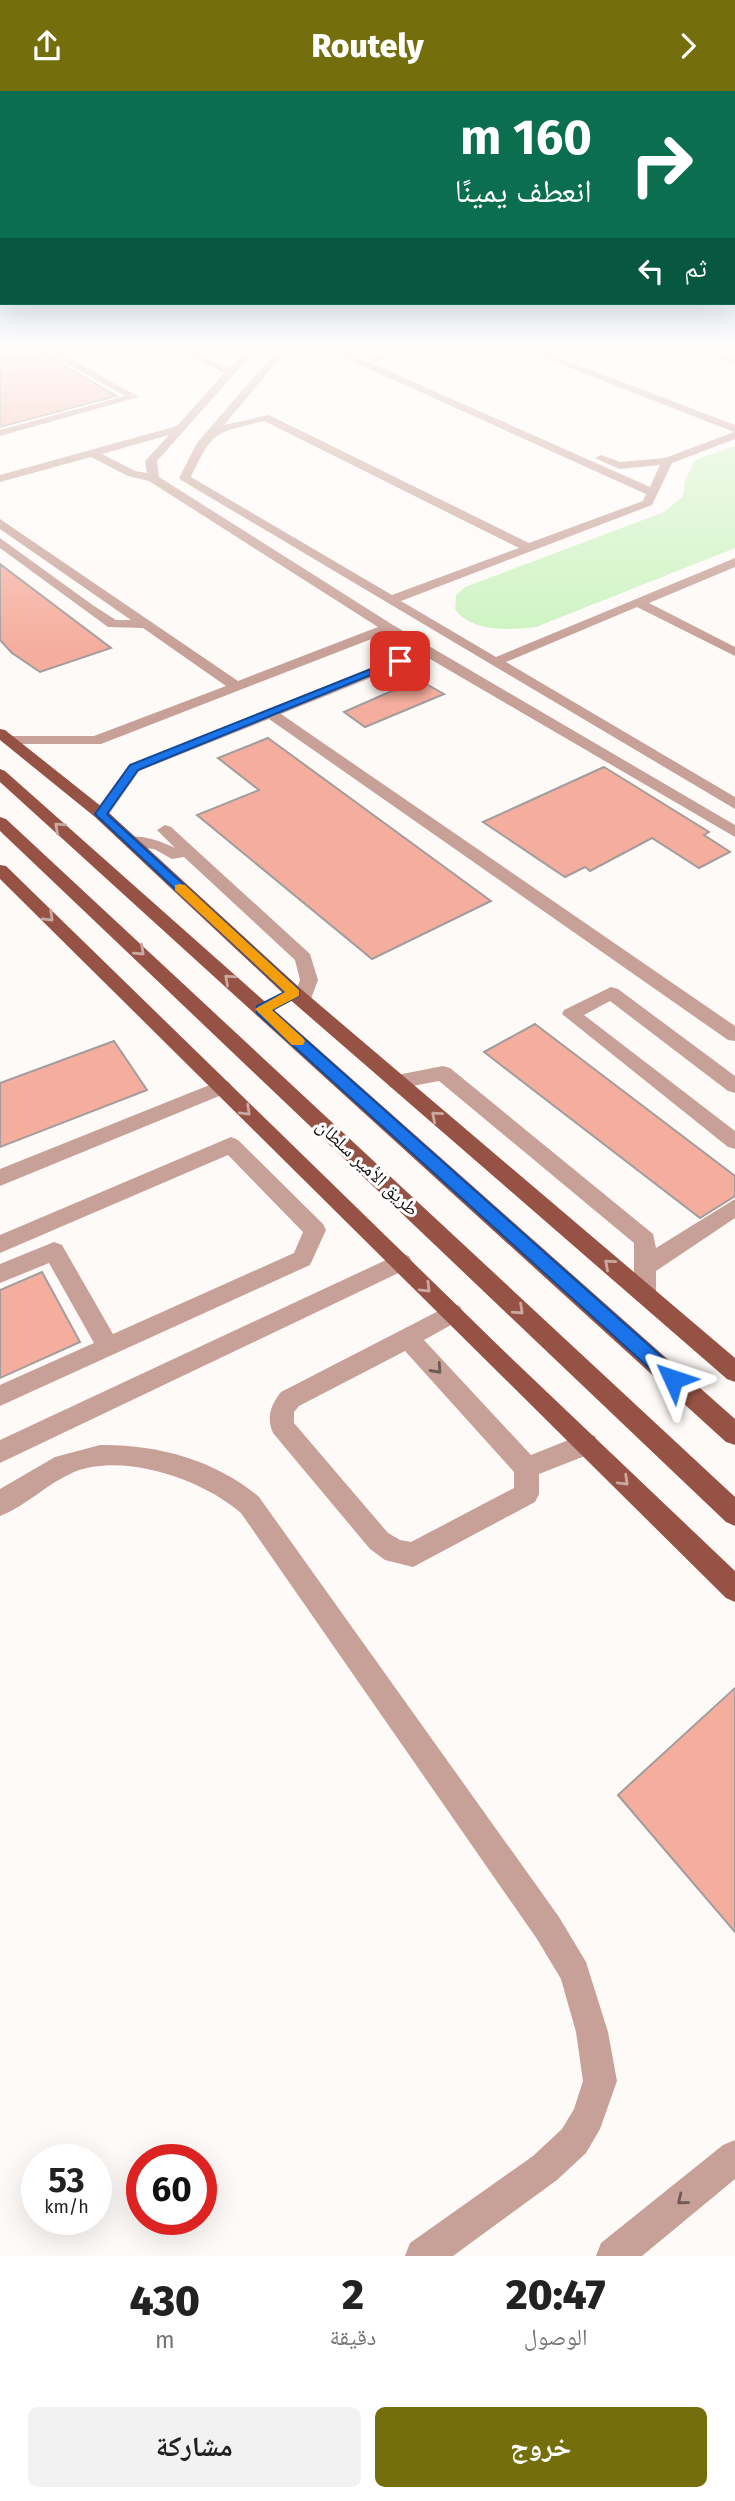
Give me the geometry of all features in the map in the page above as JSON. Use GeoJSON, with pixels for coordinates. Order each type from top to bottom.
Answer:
{"type":"FeatureCollection","features":[{"type":"Feature","properties":{"kind":"main road"},"geometry":{"type":"LineString","coordinates":[[5,737],[101,814],[298,996],[735,1372]]}},
{"type":"Feature","properties":{"kind":"main road"},"geometry":{"type":"LineString","coordinates":[[0,773],[735,1434]]}},
{"type":"Feature","properties":{"kind":"main road","name":"طريق الأمير سلطان"},"geometry":{"type":"LineString","coordinates":[[0,822],[735,1514]]}},
{"type":"Feature","properties":{"kind":"main road"},"geometry":{"type":"LineString","coordinates":[[0,870],[735,1589]]}},
{"type":"Feature","properties":{"kind":"main road"},"geometry":{"type":"LineString","coordinates":[[262,1009],[298,996]]}},
{"type":"Feature","properties":{"kind":"street"},"geometry":{"type":"LineString","coordinates":[[0,479],[93,453],[136,445]]}},
{"type":"Feature","properties":{"kind":"street"},"geometry":{"type":"LineString","coordinates":[[153,459],[175,445]]}},
{"type":"Feature","properties":{"kind":"street"},"geometry":{"type":"LineString","coordinates":[[188,445],[184,459],[185,478],[735,804]]}},
{"type":"Feature","properties":{"kind":"street"},"geometry":{"type":"LineString","coordinates":[[321,445],[529,548]]}},
{"type":"Feature","properties":{"kind":"street"},"geometry":{"type":"LineString","coordinates":[[548,445],[654,493]]}},
{"type":"Feature","properties":{"kind":"street"},"geometry":{"type":"LineString","coordinates":[[571,445],[619,466]]}},
{"type":"Feature","properties":{"kind":"street"},"geometry":{"type":"LineString","coordinates":[[605,470],[667,461],[709,445]]}},
{"type":"Feature","properties":{"kind":"street"},"geometry":{"type":"LineString","coordinates":[[93,453],[132,474],[153,478],[388,628],[735,832]]}},
{"type":"Feature","properties":{"kind":"street"},"geometry":{"type":"LineString","coordinates":[[153,459],[184,459]]}},
{"type":"Feature","properties":{"kind":"street"},"geometry":{"type":"LineString","coordinates":[[153,459],[153,478]]}},
{"type":"Feature","properties":{"kind":"street"},"geometry":{"type":"LineString","coordinates":[[391,600],[648,503],[667,461]]}},
{"type":"Feature","properties":{"kind":"street"},"geometry":{"type":"LineString","coordinates":[[0,523],[237,687]]}},
{"type":"Feature","properties":{"kind":"street"},"geometry":{"type":"LineString","coordinates":[[0,543],[113,624],[146,624]]}},
{"type":"Feature","properties":{"kind":"street"},"geometry":{"type":"LineString","coordinates":[[495,662],[735,562]]}},
{"type":"Feature","properties":{"kind":"street"},"geometry":{"type":"LineString","coordinates":[[638,602],[735,652]]}},
{"type":"Feature","properties":{"kind":"street"},"geometry":{"type":"LineString","coordinates":[[5,737],[96,741],[388,628]]}},
{"type":"Feature","properties":{"kind":"street"},"geometry":{"type":"LineString","coordinates":[[101,814],[134,768],[425,650]]}},
{"type":"Feature","properties":{"kind":"street"},"geometry":{"type":"LineString","coordinates":[[270,713],[735,1035]]}},
{"type":"Feature","properties":{"kind":"street"},"geometry":{"type":"LineString","coordinates":[[165,830],[180,853],[304,958],[309,980],[298,996]]}},
{"type":"Feature","properties":{"kind":"street"},"geometry":{"type":"LineString","coordinates":[[130,842],[158,845],[180,853]]}},
{"type":"Feature","properties":{"kind":"street"},"geometry":{"type":"LineString","coordinates":[[735,1086],[611,993],[571,1014],[735,1142]]}},
{"type":"Feature","properties":{"kind":"street"},"geometry":{"type":"LineString","coordinates":[[397,1082],[443,1073],[645,1240],[645,1295]]}},
{"type":"Feature","properties":{"kind":"street"},"geometry":{"type":"LineString","coordinates":[[0,1178],[222,1087]]}},
{"type":"Feature","properties":{"kind":"street"},"geometry":{"type":"LineString","coordinates":[[0,1244],[231,1145],[315,1230],[302,1259],[0,1396]]}},
{"type":"Feature","properties":{"kind":"street"},"geometry":{"type":"LineString","coordinates":[[645,1266],[735,1207]]}},
{"type":"Feature","properties":{"kind":"street"},"geometry":{"type":"LineString","coordinates":[[39,1227],[108,1347]]}},
{"type":"Feature","properties":{"kind":"street"},"geometry":{"type":"LineString","coordinates":[[0,1274],[54,1251]]}},
{"type":"Feature","properties":{"kind":"street"},"geometry":{"type":"LineString","coordinates":[[0,1452],[401,1262]]}},
{"type":"Feature","properties":{"kind":"street"},"geometry":{"type":"LineString","coordinates":[[408,1338],[527,1468],[526,1494],[413,1555],[394,1551],[379,1541],[282,1426],[282,1410],[290,1399],[452,1313]]}},
{"type":"Feature","properties":{"kind":"street"},"geometry":{"type":"LineString","coordinates":[[527,1468],[586,1444]]}},
{"type":"Feature","properties":{"kind":"street"},"geometry":{"type":"LineString","coordinates":[[0,1504],[53,1472],[84,1458],[125,1455],[193,1472],[229,1488],[250,1505],[548,1928],[575,1973],[592,2032],[600,2081],[588,2117],[574,2141],[545,2168],[423,2256]]}},
{"type":"Feature","properties":{"kind":"street"},"geometry":{"type":"LineString","coordinates":[[614,2256],[735,2157]]}},
{"type":"Feature","properties":{"kind":"green space"},"geometry":{"type":"Polygon","coordinates":[[[735,446],[735,548],[536,627],[504,629],[481,626],[462,617],[455,609],[456,595],[465,587],[664,512],[683,496],[685,481],[695,460],[735,446]]]}},
{"type":"Feature","properties":{"kind":"building"},"geometry":{"type":"Polygon","coordinates":[[[0,564],[111,648],[40,672],[12,653],[0,640],[0,564]]]}},
{"type":"Feature","properties":{"kind":"building"},"geometry":{"type":"Polygon","coordinates":[[[421,681],[444,694],[365,727],[344,712],[394,690],[421,681]]]}},
{"type":"Feature","properties":{"kind":"building"},"geometry":{"type":"Polygon","coordinates":[[[268,738],[491,901],[372,959],[197,815],[259,790],[218,758],[268,738]]]}},
{"type":"Feature","properties":{"kind":"building"},"geometry":{"type":"Polygon","coordinates":[[[604,767],[709,832],[704,835],[730,852],[699,868],[652,838],[590,871],[585,867],[565,877],[483,822],[604,767]]]}},
{"type":"Feature","properties":{"kind":"building"},"geometry":{"type":"Polygon","coordinates":[[[535,1024],[735,1176],[735,1196],[700,1218],[484,1052],[535,1024]]]}},
{"type":"Feature","properties":{"kind":"building"},"geometry":{"type":"Polygon","coordinates":[[[114,1041],[147,1090],[0,1147],[0,1083],[114,1041]]]}},
{"type":"Feature","properties":{"kind":"building"},"geometry":{"type":"Polygon","coordinates":[[[42,1272],[80,1342],[0,1378],[0,1290],[42,1272]]]}},
{"type":"Feature","properties":{"kind":"building"},"geometry":{"type":"Polygon","coordinates":[[[735,1688],[735,1932],[618,1795],[735,1688]]]}},
{"type":"Feature","properties":{"kind":"slow traffic"},"geometry":{"type":"LineString","coordinates":[[180,887],[294,993],[262,1009],[297,1041]]}},
{"type":"Feature","properties":{"kind":"route"},"geometry":{"type":"LineString","coordinates":[[400,661],[134,768],[101,814],[294,993],[262,1009],[673,1379]]}}]}
